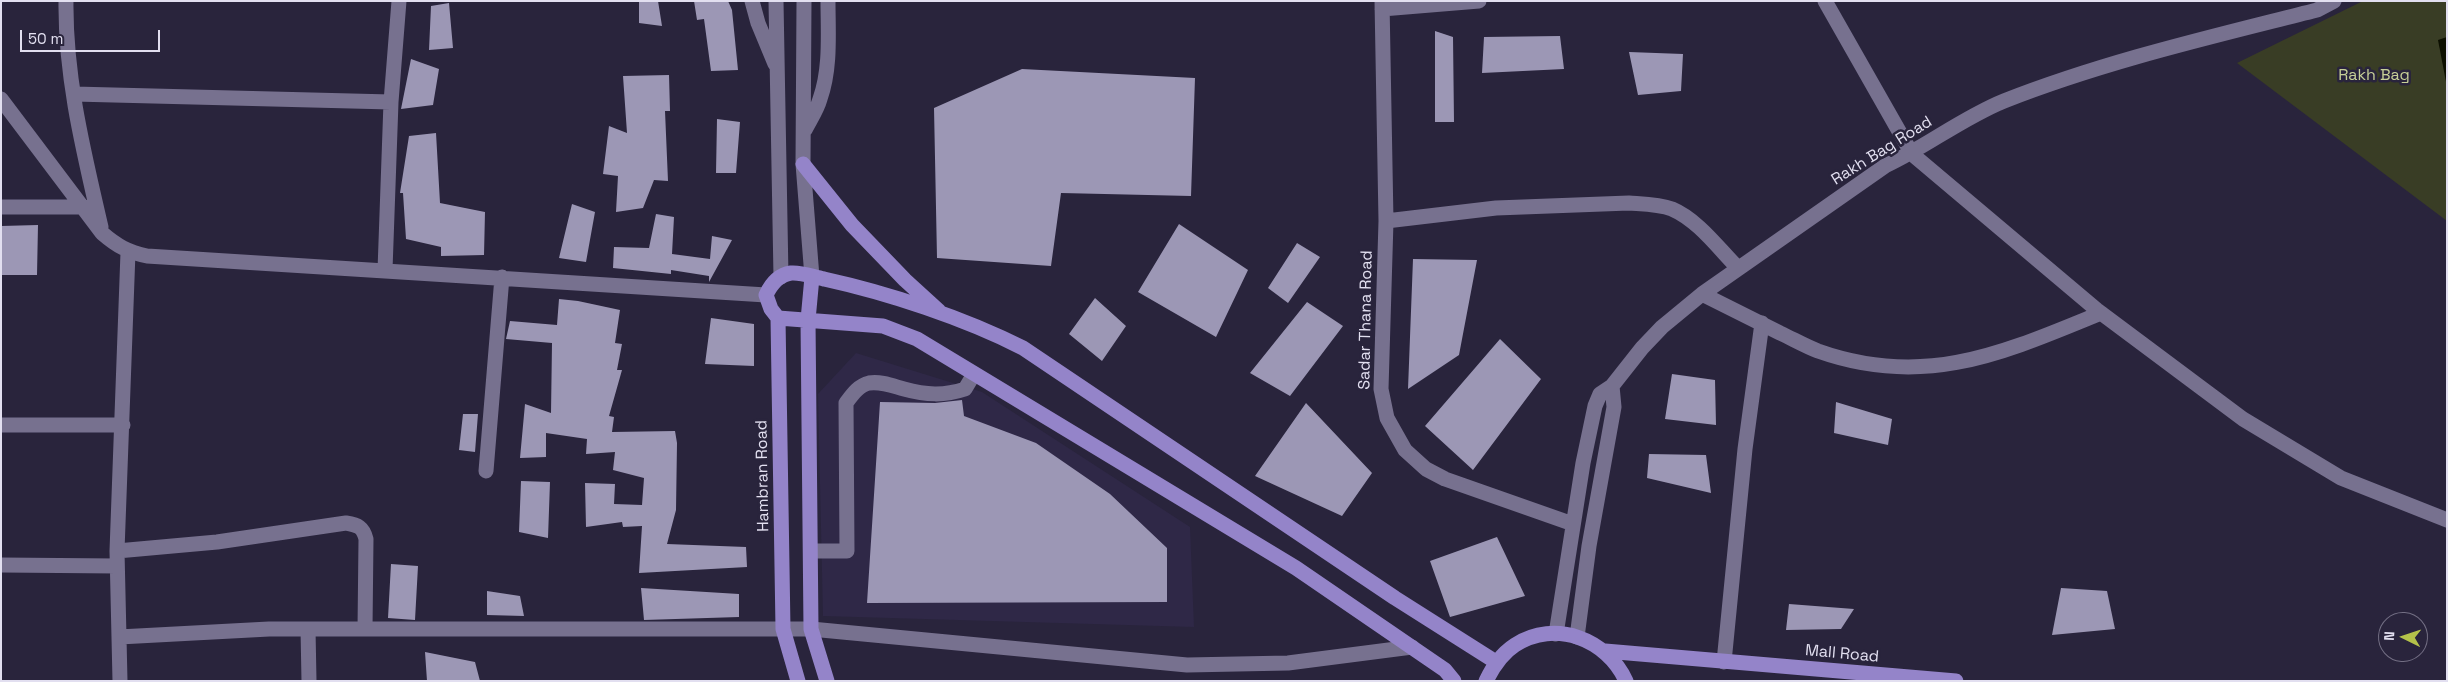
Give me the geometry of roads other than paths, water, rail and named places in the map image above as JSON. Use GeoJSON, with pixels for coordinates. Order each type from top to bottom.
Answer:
{"type":"FeatureCollection","features":[{"type":"Feature","properties":{"kind":"main road"},"geometry":{"type":"LineString","coordinates":[[804,164],[852,226],[905,280],[945,316]]}},
{"type":"Feature","properties":{"kind":"main road"},"geometry":{"type":"LineString","coordinates":[[766,295],[771,284],[781,277],[798,273],[886,295],[994,333],[1023,348],[1395,598],[1496,662]]}},
{"type":"Feature","properties":{"kind":"main road"},"geometry":{"type":"LineString","coordinates":[[812,277],[808,320],[811,629],[827,681]]}},
{"type":"Feature","properties":{"kind":"main road","name":"Hambran Road"},"geometry":{"type":"LineString","coordinates":[[766,295],[771,309],[778,318],[783,629],[798,681]]}},
{"type":"Feature","properties":{"kind":"main road"},"geometry":{"type":"LineString","coordinates":[[778,318],[883,326],[917,340],[1296,568],[1445,670],[1454,681]]}},
{"type":"Feature","properties":{"kind":"main road"},"geometry":{"type":"LineString","coordinates":[[1486,681],[1496,662],[1515,645],[1539,635],[1556,634],[1586,639],[1606,651],[1620,669],[1626,681]]}},
{"type":"Feature","properties":{"kind":"main road","name":"Mall Road"},"geometry":{"type":"LineString","coordinates":[[1606,651],[1956,681]]}},
{"type":"Feature","properties":{"kind":"street"},"geometry":{"type":"LineString","coordinates":[[66,1],[68,52],[74,94],[102,234]]}},
{"type":"Feature","properties":{"kind":"street"},"geometry":{"type":"LineString","coordinates":[[386,270],[391,102],[400,1]]}},
{"type":"Feature","properties":{"kind":"street"},"geometry":{"type":"LineString","coordinates":[[752,1],[758,23],[779,75]]}},
{"type":"Feature","properties":{"kind":"street"},"geometry":{"type":"LineString","coordinates":[[776,1],[779,75],[781,277]]}},
{"type":"Feature","properties":{"kind":"street"},"geometry":{"type":"LineString","coordinates":[[804,1],[803,134],[812,277]]}},
{"type":"Feature","properties":{"kind":"street"},"geometry":{"type":"LineString","coordinates":[[803,134],[820,99],[822,90],[828,50],[828,1]]}},
{"type":"Feature","properties":{"kind":"street"},"geometry":{"type":"LineString","coordinates":[[1382,5],[1480,1]]}},
{"type":"Feature","properties":{"kind":"street"},"geometry":{"type":"LineString","coordinates":[[1826,1],[1912,154],[2101,313],[2242,419],[2341,478],[2447,520]]}},
{"type":"Feature","properties":{"kind":"street","name":"Rakh Bag Road"},"geometry":{"type":"LineString","coordinates":[[1556,634],[1573,524],[1595,406],[1600,394],[1612,386],[1642,348],[1702,294],[1885,166],[1912,154],[1971,117],[2003,102],[2066,78],[2132,57],[2317,10],[2334,1]]}},
{"type":"Feature","properties":{"kind":"street","name":"Sadar Thana Road"},"geometry":{"type":"LineString","coordinates":[[1382,5],[1386,221],[1380,389],[1387,418],[1405,450],[1426,469],[1445,478],[1573,524]]}},
{"type":"Feature","properties":{"kind":"street"},"geometry":{"type":"LineString","coordinates":[[74,94],[391,102]]}},
{"type":"Feature","properties":{"kind":"street"},"geometry":{"type":"LineString","coordinates":[[1,99],[84,207],[102,234],[115,245],[128,252],[147,256],[766,295]]}},
{"type":"Feature","properties":{"kind":"street"},"geometry":{"type":"LineString","coordinates":[[1386,221],[1496,208],[1629,203],[1651,204],[1672,209],[1689,219],[1738,268]]}},
{"type":"Feature","properties":{"kind":"street"},"geometry":{"type":"LineString","coordinates":[[1,207],[84,207]]}},
{"type":"Feature","properties":{"kind":"street"},"geometry":{"type":"LineString","coordinates":[[120,681],[117,551],[128,252]]}},
{"type":"Feature","properties":{"kind":"street"},"geometry":{"type":"LineString","coordinates":[[486,471],[502,277]]}},
{"type":"Feature","properties":{"kind":"street"},"geometry":{"type":"LineString","coordinates":[[1702,294],[1816,351],[1854,362],[1928,367],[1971,361],[2008,351],[2101,313]]}},
{"type":"Feature","properties":{"kind":"street"},"geometry":{"type":"LineString","coordinates":[[1724,662],[1745,449],[1762,324]]}},
{"type":"Feature","properties":{"kind":"street"},"geometry":{"type":"LineString","coordinates":[[811,551],[847,551],[846,403],[857,389],[869,383],[886,383],[934,395],[948,395],[965,389],[974,374]]}},
{"type":"Feature","properties":{"kind":"street"},"geometry":{"type":"LineString","coordinates":[[1577,637],[1589,546],[1614,407],[1612,386]]}},
{"type":"Feature","properties":{"kind":"street"},"geometry":{"type":"LineString","coordinates":[[1,425],[123,425]]}},
{"type":"Feature","properties":{"kind":"street"},"geometry":{"type":"LineString","coordinates":[[117,551],[217,542],[338,524],[357,524],[364,529],[366,538],[365,629]]}},
{"type":"Feature","properties":{"kind":"street"},"geometry":{"type":"LineString","coordinates":[[1,565],[118,566]]}},
{"type":"Feature","properties":{"kind":"street"},"geometry":{"type":"LineString","coordinates":[[119,637],[308,629],[811,629],[1187,665],[1288,662],[1412,647]]}},
{"type":"Feature","properties":{"kind":"street"},"geometry":{"type":"LineString","coordinates":[[308,629],[309,681]]}},
{"type":"Feature","properties":{"kind":"park label","name":"Rakh Bag"},"geometry":{"type":"Point","coordinates":[2374,76]}}]}
